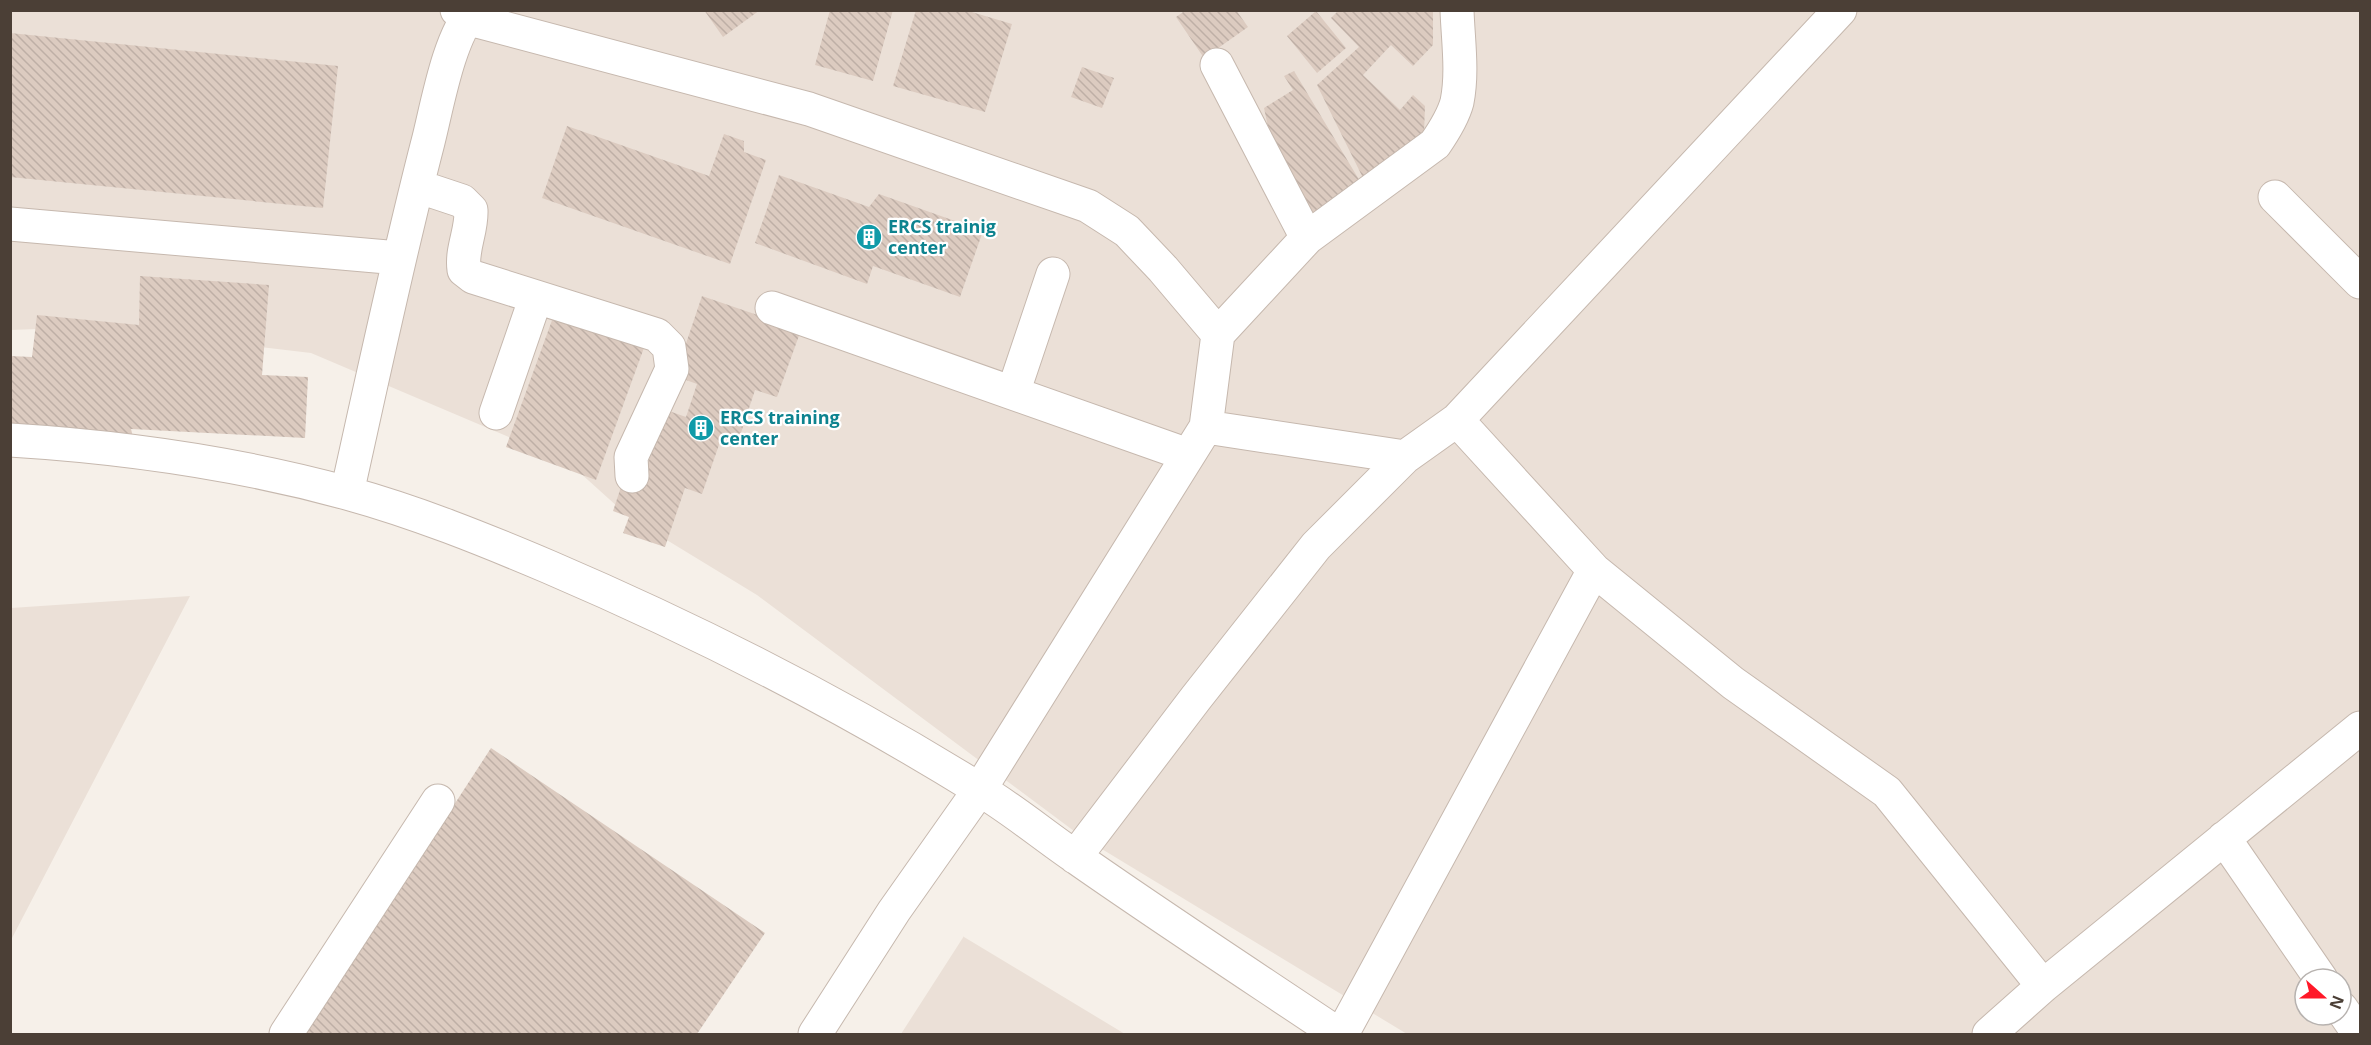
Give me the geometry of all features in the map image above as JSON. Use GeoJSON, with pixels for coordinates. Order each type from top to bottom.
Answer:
{"type":"FeatureCollection","features":[{"type":"Feature","properties":{"kind":"street"},"geometry":{"type":"LineString","coordinates":[[815,1035],[894,910],[980,789],[1206,427],[1218,334],[1307,238],[1435,144],[1448,125],[1457,103],[1460,75],[1457,10]]}},
{"type":"Feature","properties":{"kind":"street"},"geometry":{"type":"LineString","coordinates":[[1075,857],[1316,546],[1405,457],[1457,420],[1835,12]]}},
{"type":"Feature","properties":{"kind":"street"},"geometry":{"type":"LineString","coordinates":[[347,493],[399,258],[449,59],[466,13],[809,109],[1088,206],[1127,231],[1163,269],[1218,334]]}},
{"type":"Feature","properties":{"kind":"street"},"geometry":{"type":"LineString","coordinates":[[1217,65],[1307,238]]}},
{"type":"Feature","properties":{"kind":"street"},"geometry":{"type":"LineString","coordinates":[[417,186],[462,201],[471,210],[472,224],[462,258],[464,270],[473,277],[657,335],[669,347],[672,369],[631,457],[632,476]]}},
{"type":"Feature","properties":{"kind":"street"},"geometry":{"type":"LineString","coordinates":[[2275,197],[2361,282]]}},
{"type":"Feature","properties":{"kind":"street"},"geometry":{"type":"LineString","coordinates":[[10,224],[399,258]]}},
{"type":"Feature","properties":{"kind":"street"},"geometry":{"type":"LineString","coordinates":[[1013,393],[1053,274]]}},
{"type":"Feature","properties":{"kind":"street"},"geometry":{"type":"LineString","coordinates":[[496,413],[537,297]]}},
{"type":"Feature","properties":{"kind":"street"},"geometry":{"type":"LineString","coordinates":[[772,308],[1188,455]]}},
{"type":"Feature","properties":{"kind":"street"},"geometry":{"type":"LineString","coordinates":[[1457,420],[1594,570],[1733,683],[1887,792],[2043,986]]}},
{"type":"Feature","properties":{"kind":"street"},"geometry":{"type":"LineString","coordinates":[[1206,427],[1405,457]]}},
{"type":"Feature","properties":{"kind":"street"},"geometry":{"type":"LineString","coordinates":[[10,440],[81,444],[210,462],[347,493],[456,528],[621,598],[761,666],[852,715],[980,789],[1075,857],[1340,1035],[1594,570]]}},
{"type":"Feature","properties":{"kind":"street"},"geometry":{"type":"LineString","coordinates":[[1989,1035],[2043,986],[2361,728]]}},
{"type":"Feature","properties":{"kind":"street"},"geometry":{"type":"LineString","coordinates":[[286,1035],[438,801]]}},
{"type":"Feature","properties":{"kind":"street"},"geometry":{"type":"LineString","coordinates":[[2224,838],[2313,967]]}},
{"type":"Feature","properties":{"kind":"shaded area"},"geometry":{"type":"Polygon","coordinates":[[[10,11],[2360,11],[2360,1034],[1407,1034],[1082,837],[757,595],[629,517],[568,462],[311,353],[88,327],[11,330],[10,11]]]}},
{"type":"Feature","properties":{"kind":"shaded area"},"geometry":{"type":"Polygon","coordinates":[[[190,596],[11,940],[11,608],[190,596]]]}},
{"type":"Feature","properties":{"kind":"shaded area"},"geometry":{"type":"Polygon","coordinates":[[[964,937],[1125,1034],[901,1034],[964,937]]]}},
{"type":"Feature","properties":{"kind":"building"},"geometry":{"type":"Polygon","coordinates":[[[704,10],[760,10],[723,37],[704,10]]]}},
{"type":"Feature","properties":{"kind":"building"},"geometry":{"type":"Polygon","coordinates":[[[830,10],[893,10],[873,81],[815,65],[830,10]]]}},
{"type":"Feature","properties":{"kind":"building"},"geometry":{"type":"Polygon","coordinates":[[[916,10],[965,10],[1012,24],[985,112],[893,86],[916,10]]]}},
{"type":"Feature","properties":{"kind":"building"},"geometry":{"type":"Polygon","coordinates":[[[1186,10],[1236,10],[1248,27],[1204,58],[1176,17],[1186,10]]]}},
{"type":"Feature","properties":{"kind":"building"},"geometry":{"type":"Polygon","coordinates":[[[1339,10],[1433,10],[1433,45],[1413,66],[1391,45],[1363,75],[1400,110],[1413,95],[1425,106],[1424,134],[1366,184],[1317,85],[1359,47],[1331,18],[1339,10]]]}},
{"type":"Feature","properties":{"kind":"building"},"geometry":{"type":"Polygon","coordinates":[[[1316,11],[1346,48],[1317,73],[1287,36],[1316,11]]]}},
{"type":"Feature","properties":{"kind":"building"},"geometry":{"type":"Polygon","coordinates":[[[10,33],[338,66],[323,208],[10,177],[10,33]]]}},
{"type":"Feature","properties":{"kind":"building"},"geometry":{"type":"Polygon","coordinates":[[[1082,67],[1114,78],[1102,108],[1071,97],[1082,67]]]}},
{"type":"Feature","properties":{"kind":"building"},"geometry":{"type":"Polygon","coordinates":[[[1294,71],[1367,193],[1314,225],[1258,133],[1268,127],[1264,108],[1293,90],[1284,76],[1294,71]]]}},
{"type":"Feature","properties":{"kind":"building"},"geometry":{"type":"Polygon","coordinates":[[[567,126],[709,176],[724,134],[744,141],[744,152],[766,160],[730,264],[542,198],[567,126]]]}},
{"type":"Feature","properties":{"kind":"building","name":"ERCS trainig center"},"geometry":{"type":"Polygon","coordinates":[[[779,175],[869,207],[879,194],[983,231],[960,297],[873,266],[867,284],[755,243],[779,175]]]}},
{"type":"Feature","properties":{"kind":"building"},"geometry":{"type":"Polygon","coordinates":[[[140,276],[269,285],[262,375],[308,377],[305,438],[131,429],[133,437],[10,428],[10,356],[32,357],[37,315],[139,325],[140,276]]]}},
{"type":"Feature","properties":{"kind":"building","name":"ERCS training center"},"geometry":{"type":"Polygon","coordinates":[[[702,296],[801,330],[777,397],[755,390],[737,445],[721,439],[702,494],[685,488],[665,547],[623,533],[629,517],[613,511],[631,457],[648,463],[666,410],[686,417],[697,384],[675,376],[702,296]]]}},
{"type":"Feature","properties":{"kind":"building"},"geometry":{"type":"Polygon","coordinates":[[[555,312],[645,345],[596,480],[506,447],[555,312]]]}},
{"type":"Feature","properties":{"kind":"building"},"geometry":{"type":"Polygon","coordinates":[[[491,748],[765,933],[697,1034],[305,1034],[491,748]]]}},
{"type":"Feature","properties":{"kind":"place","name":"ERCS trainig center"},"geometry":{"type":"Point","coordinates":[869,237]}},
{"type":"Feature","properties":{"kind":"place","name":"ERCS training center"},"geometry":{"type":"Point","coordinates":[701,428]}}]}
